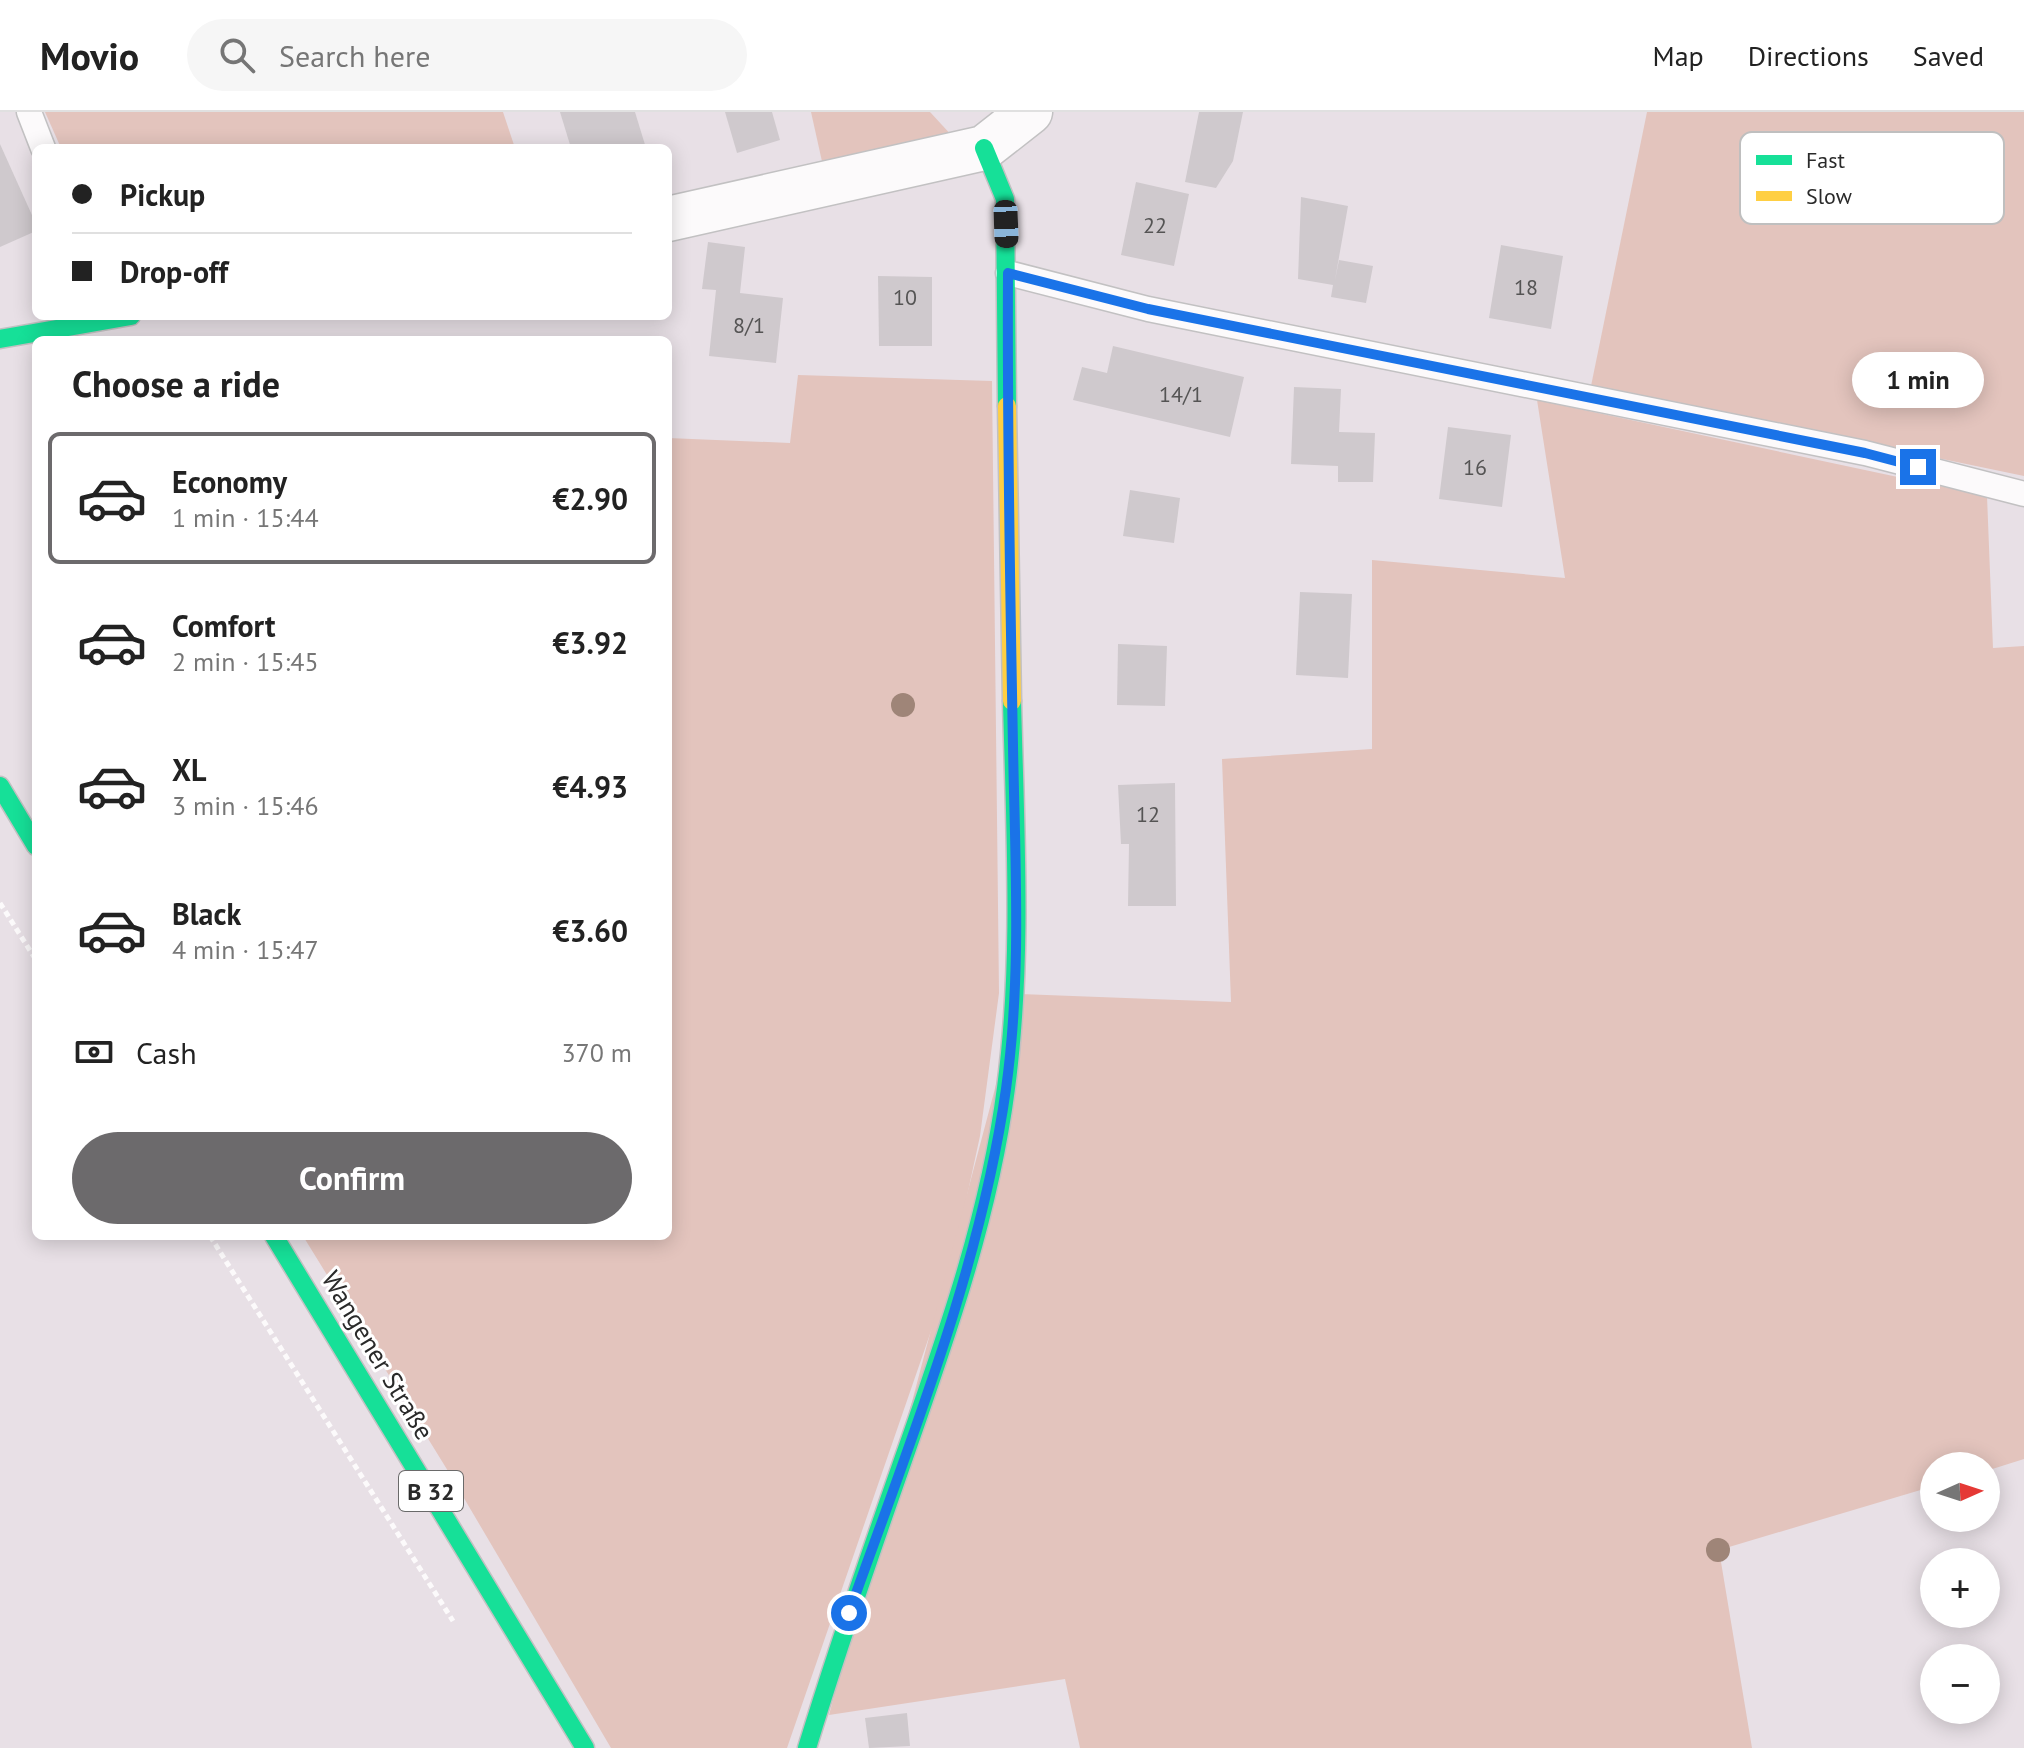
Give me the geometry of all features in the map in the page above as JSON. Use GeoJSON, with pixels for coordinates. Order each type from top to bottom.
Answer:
{"type":"FeatureCollection","features":[{"type":"Feature","properties":{"kind":"street"},"geometry":{"type":"LineString","coordinates":[[672,218],[984,148],[1030,112]]}},
{"type":"Feature","properties":{"kind":"street"},"geometry":{"type":"LineString","coordinates":[[807,1748],[849,1613],[937,1363],[978,1234],[1006,1088],[1017,940],[1007,480],[1008,273],[1005,199],[984,148]]}},
{"type":"Feature","properties":{"kind":"street"},"geometry":{"type":"LineString","coordinates":[[0,339],[100,320]]}},
{"type":"Feature","properties":{"kind":"street"},"geometry":{"type":"LineString","coordinates":[[0,786],[32,839]]}},
{"type":"Feature","properties":{"kind":"street","name":"Wangener Straße"},"geometry":{"type":"LineString","coordinates":[[276,1240],[585,1748]]}},
{"type":"Feature","properties":{"kind":"lane"},"geometry":{"type":"LineString","coordinates":[[29,112],[41,144]]}},
{"type":"Feature","properties":{"kind":"lane"},"geometry":{"type":"LineString","coordinates":[[1008,273],[1148,309],[1865,453],[2024,494]]}},
{"type":"Feature","properties":{"kind":"path"},"geometry":{"type":"LineString","coordinates":[[0,903],[32,954]]}},
{"type":"Feature","properties":{"kind":"path"},"geometry":{"type":"LineString","coordinates":[[213,1240],[455,1623]]}},
{"type":"Feature","properties":{"kind":"shaded area"},"geometry":{"type":"Polygon","coordinates":[[[45,112],[503,112],[514,144],[59,144],[45,112]]]}},
{"type":"Feature","properties":{"kind":"shaded area"},"geometry":{"type":"Polygon","coordinates":[[[811,112],[930,112],[954,138],[823,166],[811,112]]]}},
{"type":"Feature","properties":{"kind":"shaded area"},"geometry":{"type":"Polygon","coordinates":[[[1647,112],[2024,112],[2024,476],[1591,386],[1647,112]]]}},
{"type":"Feature","properties":{"kind":"shaded area"},"geometry":{"type":"Polygon","coordinates":[[[798,375],[992,381],[999,993],[980,1136],[949,1279],[787,1748],[611,1748],[448,1471],[305,1240],[672,1240],[672,438],[790,443],[798,375]]]}},
{"type":"Feature","properties":{"kind":"shaded area"},"geometry":{"type":"Polygon","coordinates":[[[1537,400],[1987,496],[1993,648],[2024,646],[2024,1459],[2000,1467],[2000,1452],[1920,1452],[1920,1490],[1719,1550],[1752,1748],[1080,1748],[1065,1679],[829,1715],[1020,994],[1231,1002],[1222,759],[1372,749],[1372,560],[1565,578],[1537,400]]]}},
{"type":"Feature","properties":{"kind":"building"},"geometry":{"type":"Polygon","coordinates":[[[560,112],[635,112],[645,144],[570,144],[560,112]]]}},
{"type":"Feature","properties":{"kind":"building"},"geometry":{"type":"Polygon","coordinates":[[[725,112],[772,112],[780,140],[737,153],[725,112]]]}},
{"type":"Feature","properties":{"kind":"building"},"geometry":{"type":"Polygon","coordinates":[[[1199,112],[1243,112],[1233,161],[1216,188],[1185,182],[1199,112]]]}},
{"type":"Feature","properties":{"kind":"building"},"geometry":{"type":"Polygon","coordinates":[[[0,144],[32,215],[32,233],[0,247],[0,144]]]}},
{"type":"Feature","properties":{"kind":"building"},"geometry":{"type":"Polygon","coordinates":[[[1136,182],[1189,194],[1174,266],[1121,255],[1136,182]]]}},
{"type":"Feature","properties":{"kind":"building"},"geometry":{"type":"Polygon","coordinates":[[[1301,197],[1348,206],[1335,280],[1339,260],[1373,266],[1366,303],[1331,297],[1333,285],[1298,279],[1301,197]]]}},
{"type":"Feature","properties":{"kind":"building"},"geometry":{"type":"Polygon","coordinates":[[[708,242],[745,247],[740,293],[783,298],[776,363],[709,356],[716,290],[702,289],[708,242]]]}},
{"type":"Feature","properties":{"kind":"building"},"geometry":{"type":"Polygon","coordinates":[[[1501,245],[1563,256],[1551,329],[1489,318],[1501,245]]]}},
{"type":"Feature","properties":{"kind":"building"},"geometry":{"type":"Polygon","coordinates":[[[878,276],[932,277],[932,346],[879,346],[878,276]]]}},
{"type":"Feature","properties":{"kind":"building"},"geometry":{"type":"Polygon","coordinates":[[[1113,346],[1244,377],[1230,437],[1073,400],[1082,367],[1107,373],[1113,346]]]}},
{"type":"Feature","properties":{"kind":"building"},"geometry":{"type":"Polygon","coordinates":[[[1294,387],[1341,389],[1339,432],[1375,433],[1373,482],[1338,482],[1338,466],[1291,464],[1294,387]]]}},
{"type":"Feature","properties":{"kind":"building"},"geometry":{"type":"Polygon","coordinates":[[[1448,427],[1511,435],[1502,507],[1439,499],[1448,427]]]}},
{"type":"Feature","properties":{"kind":"building"},"geometry":{"type":"Polygon","coordinates":[[[1130,490],[1180,498],[1174,543],[1123,536],[1130,490]]]}},
{"type":"Feature","properties":{"kind":"building"},"geometry":{"type":"Polygon","coordinates":[[[1300,592],[1352,594],[1348,678],[1296,675],[1300,592]]]}},
{"type":"Feature","properties":{"kind":"building"},"geometry":{"type":"Polygon","coordinates":[[[1118,644],[1167,646],[1165,706],[1117,705],[1118,644]]]}},
{"type":"Feature","properties":{"kind":"building"},"geometry":{"type":"Polygon","coordinates":[[[1175,783],[1176,906],[1128,906],[1129,844],[1121,844],[1118,785],[1175,783]]]}},
{"type":"Feature","properties":{"kind":"building"},"geometry":{"type":"Polygon","coordinates":[[[907,1713],[910,1746],[869,1748],[865,1718],[907,1713]]]}},
{"type":"Feature","properties":{"kind":"traffic: fast"},"geometry":{"type":"LineString","coordinates":[[984,148],[1005,199],[1007,406]]}},
{"type":"Feature","properties":{"kind":"traffic: fast"},"geometry":{"type":"LineString","coordinates":[[0,339],[108,320]]}},
{"type":"Feature","properties":{"kind":"traffic: fast"},"geometry":{"type":"LineString","coordinates":[[807,1748],[852,1607],[949,1327],[977,1233],[998,1137],[1015,992],[1016,846],[1012,701]]}},
{"type":"Feature","properties":{"kind":"traffic: fast"},"geometry":{"type":"LineString","coordinates":[[0,786],[32,839]]}},
{"type":"Feature","properties":{"kind":"traffic: fast"},"geometry":{"type":"LineString","coordinates":[[276,1240],[585,1748]]}},
{"type":"Feature","properties":{"kind":"traffic: slow"},"geometry":{"type":"LineString","coordinates":[[1007,406],[1012,701]]}},
{"type":"Feature","properties":{"kind":"route"},"geometry":{"type":"LineString","coordinates":[[849,1613],[937,1363],[978,1234],[1006,1088],[1017,940],[1007,480],[1008,273],[1148,309],[1497,377],[1865,453],[1918,467]]}}]}
